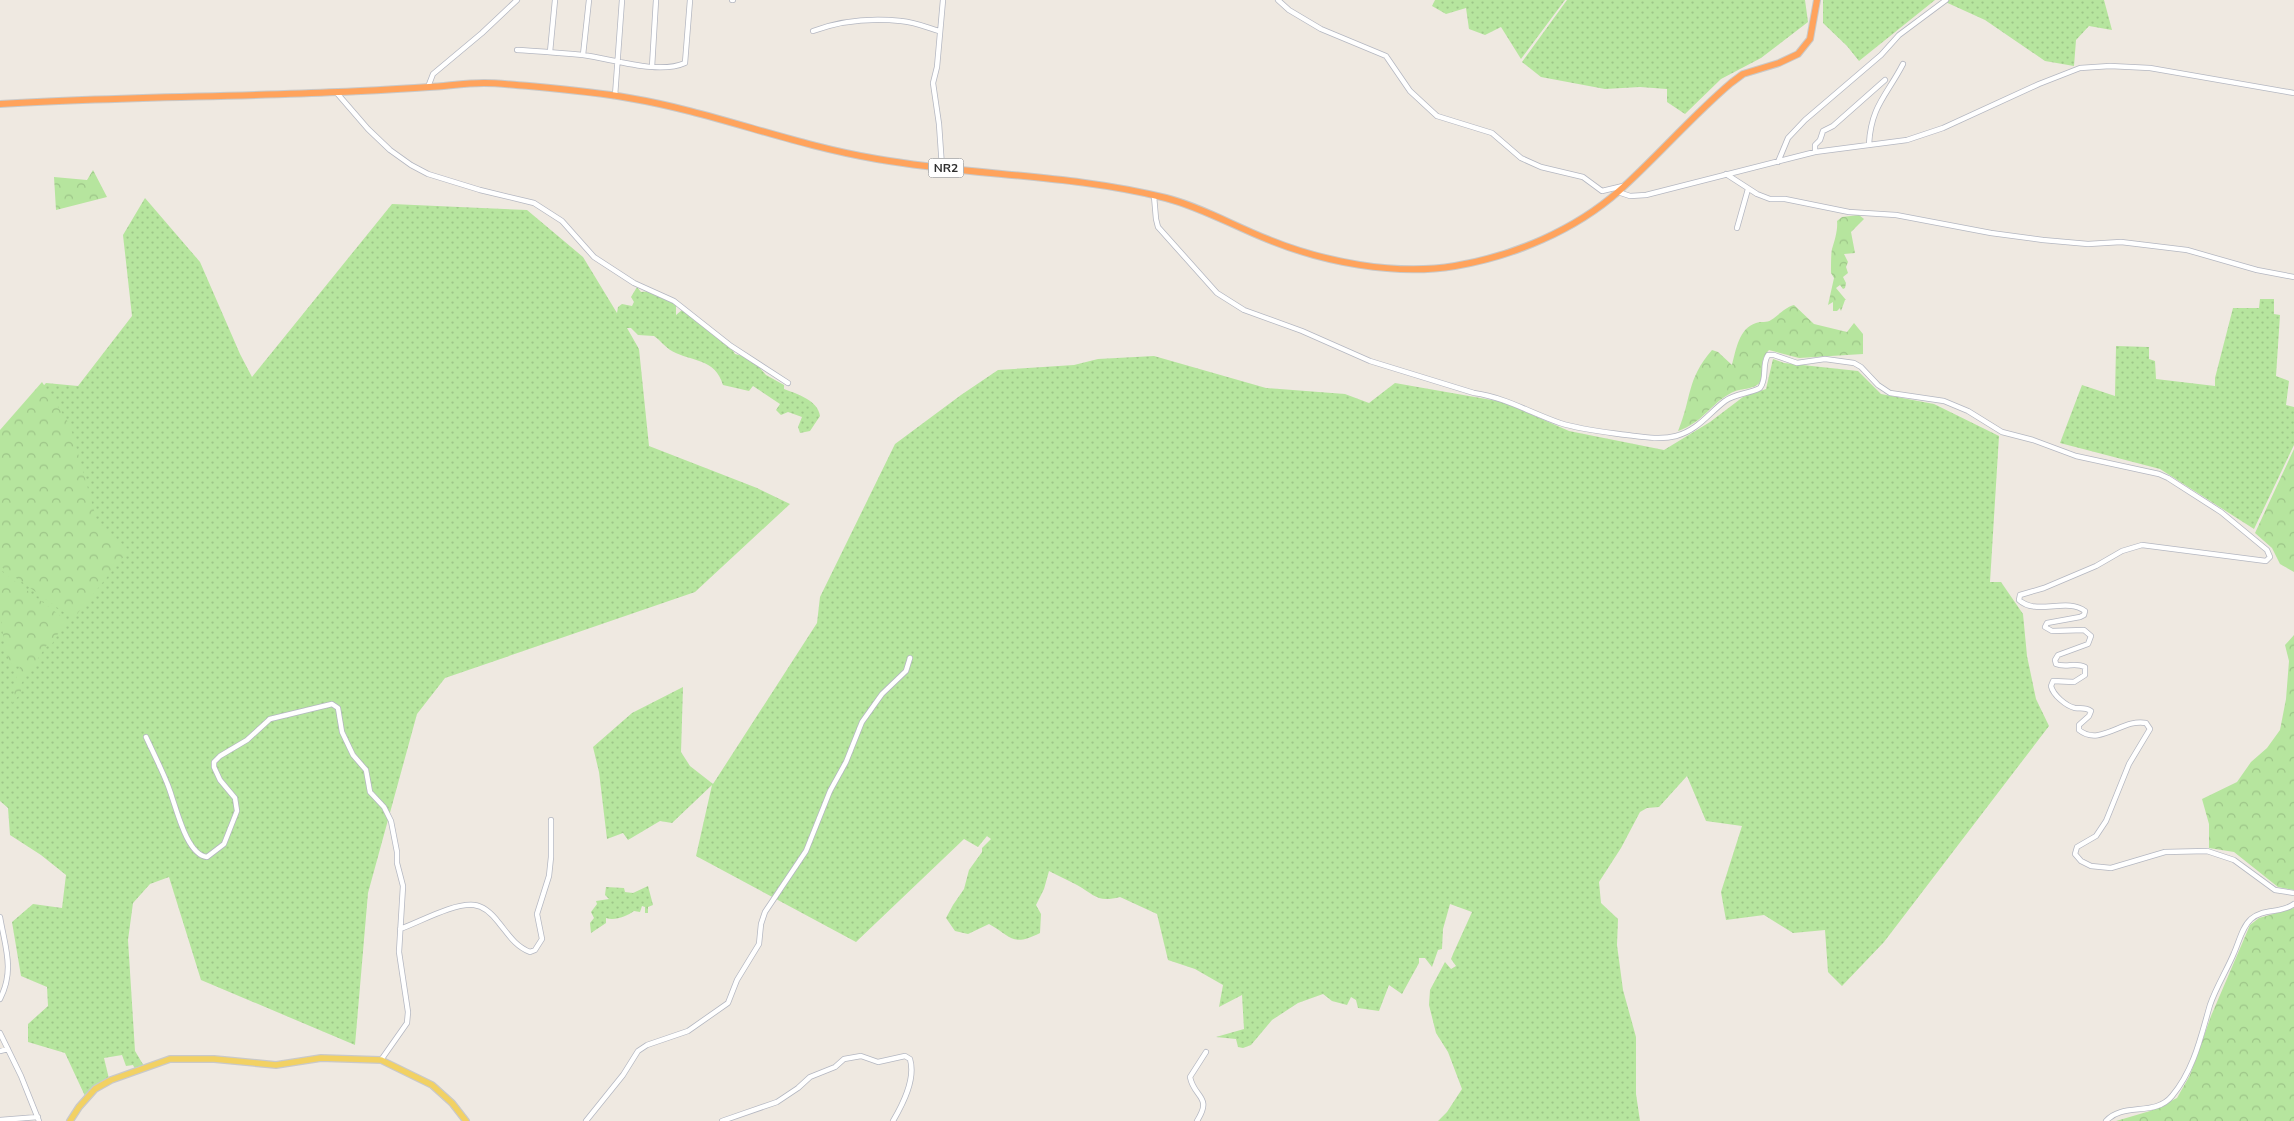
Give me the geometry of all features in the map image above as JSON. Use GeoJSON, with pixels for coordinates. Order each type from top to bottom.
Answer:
{"type":"FeatureCollection","features":[{"type":"Feature","properties":{"kind":"highway","name":"NR2"},"geometry":{"type":"LineString","coordinates":[[0,104],[113,97],[336,92],[484,83],[615,96],[690,111],[827,150],[942,168],[1089,182],[1154,196],[1186,205],[1316,257],[1339,262],[1411,269],[1461,265],[1527,245],[1567,227],[1618,192],[1731,83],[1757,69],[1789,59],[1805,47],[1810,39],[1817,0]]}},
{"type":"Feature","properties":{"kind":"main road"},"geometry":{"type":"LineString","coordinates":[[70,1121],[79,1107],[95,1089],[126,1074],[170,1059],[276,1065],[321,1058],[381,1060],[432,1085],[452,1103],[466,1121]]}},
{"type":"Feature","properties":{"kind":"street"},"geometry":{"type":"LineString","coordinates":[[428,87],[433,74],[482,33],[517,0]]}},
{"type":"Feature","properties":{"kind":"street"},"geometry":{"type":"LineString","coordinates":[[550,52],[555,0]]}},
{"type":"Feature","properties":{"kind":"street"},"geometry":{"type":"LineString","coordinates":[[583,55],[589,0]]}},
{"type":"Feature","properties":{"kind":"street"},"geometry":{"type":"LineString","coordinates":[[615,96],[622,0]]}},
{"type":"Feature","properties":{"kind":"street"},"geometry":{"type":"LineString","coordinates":[[652,67],[656,0]]}},
{"type":"Feature","properties":{"kind":"street"},"geometry":{"type":"LineString","coordinates":[[518,50],[583,55],[652,67],[676,67],[685,63],[690,0]]}},
{"type":"Feature","properties":{"kind":"street"},"geometry":{"type":"LineString","coordinates":[[942,0],[937,68],[933,83],[939,124],[942,168]]}},
{"type":"Feature","properties":{"kind":"street"},"geometry":{"type":"LineString","coordinates":[[1278,0],[1288,10],[1321,29],[1386,56],[1410,91],[1437,116],[1492,133],[1521,158],[1583,177],[1602,191],[1625,185]]}},
{"type":"Feature","properties":{"kind":"street"},"geometry":{"type":"LineString","coordinates":[[1778,162],[1788,138],[1799,126],[1881,55],[1899,35],[1946,0]]}},
{"type":"Feature","properties":{"kind":"street"},"geometry":{"type":"LineString","coordinates":[[813,31],[837,24],[884,20],[914,23],[939,32]]}},
{"type":"Feature","properties":{"kind":"street"},"geometry":{"type":"LineString","coordinates":[[1869,144],[1872,118],[1885,92],[1896,78],[1903,64]]}},
{"type":"Feature","properties":{"kind":"street"},"geometry":{"type":"LineString","coordinates":[[1618,192],[1630,196],[1646,195],[1815,152],[1906,140],[1934,131],[2069,71],[2086,67],[2125,66],[2150,68],[2209,80],[2294,93]]}},
{"type":"Feature","properties":{"kind":"street"},"geometry":{"type":"LineString","coordinates":[[1815,152],[1814,145],[1820,140],[1823,131],[1833,126],[1884,80]]}},
{"type":"Feature","properties":{"kind":"street"},"geometry":{"type":"LineString","coordinates":[[336,92],[368,129],[390,150],[411,165],[428,174],[480,190],[534,203],[562,220],[594,257],[634,283],[674,301],[731,346],[788,383]]}},
{"type":"Feature","properties":{"kind":"street"},"geometry":{"type":"LineString","coordinates":[[1726,174],[1748,189],[1770,199],[1794,201],[1849,212],[1896,215],[1991,233],[2070,243],[2121,242],[2187,250],[2257,270],[2294,277]]}},
{"type":"Feature","properties":{"kind":"street"},"geometry":{"type":"LineString","coordinates":[[1737,228],[1748,189]]}},
{"type":"Feature","properties":{"kind":"street"},"geometry":{"type":"LineString","coordinates":[[1154,196],[1158,227],[1209,285],[1234,305],[1257,316],[1302,331],[1370,361],[1465,390],[1490,395],[1563,424],[1583,429],[1635,436],[1666,438],[1675,436],[1703,423],[1726,400],[1737,394],[1760,388],[1765,380],[1764,362],[1768,355],[1797,362],[1825,359],[1842,360],[1861,367],[1878,385],[1890,393],[1944,401],[1968,411],[2002,432],[2033,440],[2076,456],[2159,474],[2168,478],[2222,512],[2267,550],[2270,557],[2266,561],[2142,545],[2122,551],[2096,566],[2044,588],[2020,594],[2020,600],[2026,604],[2078,606],[2084,611],[2084,615],[2080,617],[2052,621],[2047,623],[2045,628],[2052,631],[2084,630],[2092,636],[2088,644],[2058,655],[2055,660],[2059,666],[2076,664],[2085,667],[2086,675],[2074,682],[2053,681],[2051,686],[2054,692],[2070,706],[2087,708],[2091,711],[2089,716],[2079,725],[2079,730],[2085,734],[2095,736],[2137,722],[2146,723],[2150,729],[2129,764],[2106,821],[2096,836],[2077,847],[2075,854],[2081,861],[2091,866],[2111,868],[2165,852],[2207,851],[2234,860],[2275,890],[2294,893]]}},
{"type":"Feature","properties":{"kind":"street"},"geometry":{"type":"LineString","coordinates":[[586,1121],[623,1075],[638,1051],[647,1045],[688,1031],[728,1003],[737,980],[759,944],[760,924],[765,912],[806,851],[830,791],[846,762],[862,722],[882,694],[903,675],[910,665],[910,658]]}},
{"type":"Feature","properties":{"kind":"street"},"geometry":{"type":"LineString","coordinates":[[146,737],[168,785],[183,832],[198,854],[207,857],[224,844],[237,811],[235,798],[218,776],[214,762],[224,753],[247,740],[270,719],[332,704],[335,704],[338,708],[342,732],[349,747],[366,770],[370,792],[384,807],[391,821],[398,852],[397,863],[402,886],[400,969],[407,1022],[381,1060]]}},
{"type":"Feature","properties":{"kind":"street"},"geometry":{"type":"LineString","coordinates":[[400,928],[433,914],[474,905],[483,908],[495,917],[518,946],[530,952],[535,950],[542,939],[537,914],[548,876],[551,857],[551,820]]}},
{"type":"Feature","properties":{"kind":"street"},"geometry":{"type":"LineString","coordinates":[[2106,1121],[2120,1112],[2145,1110],[2165,1103],[2170,1099],[2188,1070],[2202,1039],[2210,1004],[2247,924],[2258,914],[2281,911],[2294,904]]}},
{"type":"Feature","properties":{"kind":"street"},"geometry":{"type":"LineString","coordinates":[[0,918],[2,947],[8,970],[7,984],[0,999]]}},
{"type":"Feature","properties":{"kind":"street"},"geometry":{"type":"LineString","coordinates":[[0,985],[7,984]]}},
{"type":"Feature","properties":{"kind":"street"},"geometry":{"type":"LineString","coordinates":[[0,1033],[39,1119],[0,1120]]}},
{"type":"Feature","properties":{"kind":"street"},"geometry":{"type":"LineString","coordinates":[[0,1051],[8,1049]]}},
{"type":"Feature","properties":{"kind":"street"},"geometry":{"type":"LineString","coordinates":[[1197,1121],[1204,1107],[1204,1100],[1193,1086],[1190,1078],[1206,1052]]}},
{"type":"Feature","properties":{"kind":"street"},"geometry":{"type":"LineString","coordinates":[[722,1121],[777,1102],[798,1088],[810,1077],[836,1067],[844,1059],[861,1056],[878,1062],[906,1056],[910,1059],[911,1073],[903,1104],[893,1121]]}},
{"type":"Feature","properties":{"kind":"green space"},"geometry":{"type":"Polygon","coordinates":[[[1435,0],[1565,0],[1521,59],[1501,27],[1485,35],[1469,29],[1466,8],[1446,14],[1432,6],[1435,0]]]}},
{"type":"Feature","properties":{"kind":"green space"},"geometry":{"type":"Polygon","coordinates":[[[1567,0],[1805,0],[1808,22],[1761,58],[1721,79],[1685,114],[1667,102],[1667,89],[1640,87],[1605,89],[1541,77],[1522,62],[1567,0]]]}},
{"type":"Feature","properties":{"kind":"green space"},"geometry":{"type":"Polygon","coordinates":[[[1823,0],[1935,0],[1859,61],[1847,46],[1823,23],[1823,0]]]}},
{"type":"Feature","properties":{"kind":"green space"},"geometry":{"type":"Polygon","coordinates":[[[1941,0],[2104,0],[2112,30],[2089,26],[2076,40],[2074,66],[2045,61],[1985,20],[1941,0]]]}},
{"type":"Feature","properties":{"kind":"green space"},"geometry":{"type":"Polygon","coordinates":[[[93,170],[107,197],[56,210],[54,177],[87,180],[93,170]]]}},
{"type":"Feature","properties":{"kind":"green space"},"geometry":{"type":"Polygon","coordinates":[[[145,198],[200,262],[252,377],[392,204],[527,210],[583,257],[617,313],[618,307],[622,304],[632,306],[634,302],[631,297],[637,287],[641,292],[650,292],[663,297],[676,304],[676,315],[682,310],[732,349],[735,354],[751,358],[766,375],[784,385],[784,389],[811,402],[818,410],[820,416],[810,431],[800,433],[798,427],[802,417],[788,412],[781,415],[776,410],[780,404],[753,386],[749,391],[723,385],[719,376],[709,365],[672,351],[654,336],[638,335],[631,328],[627,328],[639,349],[649,446],[757,488],[790,504],[695,592],[445,678],[417,714],[368,893],[355,1045],[201,980],[169,877],[150,884],[133,903],[128,940],[135,1051],[147,1071],[137,1073],[133,1065],[126,1066],[122,1055],[104,1058],[110,1083],[85,1096],[65,1053],[28,1042],[28,1024],[48,1006],[47,987],[21,976],[12,922],[33,904],[62,908],[66,875],[41,855],[10,835],[8,808],[0,801],[0,433],[46,383],[78,386],[132,316],[123,235],[145,198]]]}},
{"type":"Feature","properties":{"kind":"green space"},"geometry":{"type":"Polygon","coordinates":[[[1859,215],[1864,219],[1851,232],[1855,253],[1844,254],[1848,262],[1846,267],[1848,273],[1843,277],[1846,283],[1845,288],[1843,289],[1840,285],[1836,288],[1846,300],[1841,311],[1840,308],[1837,311],[1833,311],[1833,302],[1828,305],[1834,278],[1831,273],[1831,257],[1837,231],[1837,221],[1842,217],[1859,215]]]}},
{"type":"Feature","properties":{"kind":"green space"},"geometry":{"type":"Polygon","coordinates":[[[2260,299],[2274,299],[2274,314],[2280,315],[2276,376],[2289,381],[2286,405],[2294,407],[2294,445],[2254,529],[2160,469],[2060,443],[2082,385],[2115,396],[2116,346],[2149,347],[2149,359],[2155,361],[2156,379],[2215,386],[2215,378],[2233,308],[2259,308],[2260,299]]]}},
{"type":"Feature","properties":{"kind":"green space"},"geometry":{"type":"Polygon","coordinates":[[[1794,305],[1814,324],[1847,332],[1854,323],[1863,334],[1863,354],[1799,358],[1769,350],[1762,362],[1762,378],[1758,385],[1738,390],[1724,397],[1701,418],[1678,431],[1694,380],[1712,350],[1718,352],[1732,365],[1739,340],[1750,326],[1769,321],[1794,305]]]}},
{"type":"Feature","properties":{"kind":"green space"},"geometry":{"type":"Polygon","coordinates":[[[1154,356],[1266,388],[1345,394],[1369,403],[1395,383],[1503,402],[1569,431],[1664,450],[1710,422],[1743,397],[1766,389],[1773,359],[1784,363],[1858,371],[1881,394],[1934,404],[1999,436],[1990,582],[2001,582],[2023,614],[2027,656],[2036,699],[2049,726],[1884,942],[1842,986],[1828,972],[1825,930],[1793,933],[1764,915],[1726,920],[1721,892],[1742,826],[1706,821],[1687,776],[1659,807],[1647,808],[1640,812],[1621,848],[1599,882],[1601,903],[1618,919],[1617,945],[1623,990],[1636,1037],[1636,1094],[1640,1121],[1438,1121],[1447,1112],[1462,1089],[1448,1052],[1436,1033],[1429,1005],[1430,990],[1445,962],[1451,969],[1456,966],[1451,959],[1472,912],[1450,904],[1443,929],[1442,949],[1438,950],[1432,967],[1425,958],[1419,958],[1419,963],[1402,994],[1389,985],[1379,1011],[1358,1008],[1356,1000],[1351,997],[1347,1005],[1332,1001],[1323,994],[1298,1003],[1272,1020],[1251,1045],[1243,1048],[1238,1047],[1236,1039],[1216,1037],[1244,1029],[1242,995],[1219,1007],[1223,985],[1195,969],[1168,960],[1157,914],[1120,897],[1106,899],[1097,897],[1049,871],[1044,889],[1036,905],[1041,914],[1040,933],[1018,940],[1013,939],[989,924],[968,934],[955,931],[946,918],[964,889],[969,870],[982,852],[982,848],[991,839],[987,836],[978,847],[964,839],[856,942],[696,856],[712,785],[672,823],[660,821],[628,840],[623,833],[607,839],[599,772],[593,747],[632,713],[683,687],[681,752],[690,766],[713,784],[817,623],[820,597],[895,444],[998,370],[1074,365],[1098,359],[1154,356]]]}},
{"type":"Feature","properties":{"kind":"green space"},"geometry":{"type":"Polygon","coordinates":[[[42,382],[70,425],[97,521],[129,550],[73,619],[0,566],[0,430],[42,382]]]}},
{"type":"Feature","properties":{"kind":"green space"},"geometry":{"type":"Polygon","coordinates":[[[2294,449],[2294,572],[2280,564],[2272,548],[2255,533],[2294,449]]]}},
{"type":"Feature","properties":{"kind":"green space"},"geometry":{"type":"Polygon","coordinates":[[[0,570],[66,620],[52,644],[47,645],[21,684],[21,693],[12,703],[20,667],[12,665],[5,646],[0,570]]]}},
{"type":"Feature","properties":{"kind":"green space"},"geometry":{"type":"Polygon","coordinates":[[[2294,635],[2294,890],[2278,887],[2234,852],[2209,848],[2209,824],[2202,799],[2237,782],[2251,762],[2267,748],[2280,730],[2286,699],[2289,661],[2285,645],[2294,635]]]}},
{"type":"Feature","properties":{"kind":"green space"},"geometry":{"type":"Polygon","coordinates":[[[648,886],[653,905],[648,907],[648,913],[645,913],[645,907],[642,906],[640,912],[634,911],[617,918],[606,918],[606,923],[591,933],[590,923],[594,918],[591,912],[597,904],[596,901],[609,899],[605,895],[606,887],[624,888],[625,892],[633,893],[648,886]]]}},
{"type":"Feature","properties":{"kind":"green space"},"geometry":{"type":"Polygon","coordinates":[[[2294,908],[2294,1121],[2116,1121],[2150,1111],[2177,1098],[2190,1075],[2211,1016],[2250,925],[2259,918],[2294,908]]]}}]}
